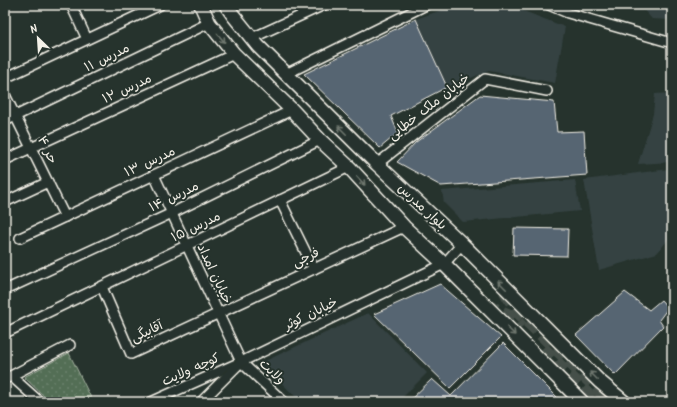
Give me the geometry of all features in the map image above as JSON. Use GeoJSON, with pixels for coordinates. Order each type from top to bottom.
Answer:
{"type":"FeatureCollection","features":[{"type":"Feature","properties":{"kind":"main road","name":"بلوار مدرس"},"geometry":{"type":"LineString","coordinates":[[201,5],[209,24],[234,54],[292,110],[404,227],[444,264],[580,401]]}},
{"type":"Feature","properties":{"kind":"main road","name":"بلوار مدرس"},"geometry":{"type":"LineString","coordinates":[[226,5],[232,15],[286,74],[377,164],[462,244],[599,382],[624,402]]}},
{"type":"Feature","properties":{"kind":"street"},"geometry":{"type":"LineString","coordinates":[[71,5],[87,39]]}},
{"type":"Feature","properties":{"kind":"street"},"geometry":{"type":"LineString","coordinates":[[5,78],[160,5]]}},
{"type":"Feature","properties":{"kind":"street"},"geometry":{"type":"LineString","coordinates":[[252,38],[324,5]]}},
{"type":"Feature","properties":{"kind":"street"},"geometry":{"type":"LineString","coordinates":[[286,74],[426,5]]}},
{"type":"Feature","properties":{"kind":"street"},"geometry":{"type":"LineString","coordinates":[[548,5],[568,13],[672,43]]}},
{"type":"Feature","properties":{"kind":"street","name":"مدرس ۱۱"},"geometry":{"type":"LineString","coordinates":[[5,121],[209,24]]}},
{"type":"Feature","properties":{"kind":"street","name":"مدرس ۱۲"},"geometry":{"type":"LineString","coordinates":[[5,160],[234,54]]}},
{"type":"Feature","properties":{"kind":"street","name":"خیابان ملک خطایی"},"geometry":{"type":"LineString","coordinates":[[377,164],[485,79],[547,91]]}},
{"type":"Feature","properties":{"kind":"street","name":"حر ۴"},"geometry":{"type":"LineString","coordinates":[[5,95],[65,217]]}},
{"type":"Feature","properties":{"kind":"street","name":"مدرس ۱۳"},"geometry":{"type":"LineString","coordinates":[[20,238],[292,110]]}},
{"type":"Feature","properties":{"kind":"street","name":"مدرس ۱۴"},"geometry":{"type":"LineString","coordinates":[[5,290],[172,213],[320,140]]}},
{"type":"Feature","properties":{"kind":"street","name":"مدرس ۱۵"},"geometry":{"type":"LineString","coordinates":[[5,333],[348,167]]}},
{"type":"Feature","properties":{"kind":"street","name":"خیابان امداد"},"geometry":{"type":"LineString","coordinates":[[154,175],[241,362]]}},
{"type":"Feature","properties":{"kind":"street"},"geometry":{"type":"LineString","coordinates":[[5,202],[48,182]]}},
{"type":"Feature","properties":{"kind":"street"},"geometry":{"type":"LineString","coordinates":[[280,200],[314,269]]}},
{"type":"Feature","properties":{"kind":"street","name":"فرجی"},"geometry":{"type":"LineString","coordinates":[[219,314],[404,227]]}},
{"type":"Feature","properties":{"kind":"street"},"geometry":{"type":"LineString","coordinates":[[444,264],[462,244]]}},
{"type":"Feature","properties":{"kind":"street","name":"خیابان کوثر"},"geometry":{"type":"LineString","coordinates":[[202,402],[241,362],[444,264]]}},
{"type":"Feature","properties":{"kind":"street","name":"آقابیگی"},"geometry":{"type":"LineString","coordinates":[[102,287],[131,354],[219,314]]}},
{"type":"Feature","properties":{"kind":"street"},"geometry":{"type":"LineString","coordinates":[[40,402],[8,378],[70,345]]}},
{"type":"Feature","properties":{"kind":"street","name":"کوچه ولایت"},"geometry":{"type":"LineString","coordinates":[[152,402],[241,362]]}},
{"type":"Feature","properties":{"kind":"street","name":"ولایت"},"geometry":{"type":"LineString","coordinates":[[241,362],[284,402]]}},
{"type":"Feature","properties":{"kind":"shaded area"},"geometry":{"type":"Polygon","coordinates":[[[456,5],[508,5],[565,27],[555,83],[489,71],[447,87],[416,19],[456,5]]]}},
{"type":"Feature","properties":{"kind":"shaded area"},"geometry":{"type":"Polygon","coordinates":[[[639,5],[672,5],[672,20],[652,19],[639,5]]]}},
{"type":"Feature","properties":{"kind":"shaded area"},"geometry":{"type":"Polygon","coordinates":[[[672,93],[672,162],[638,164],[653,114],[655,94],[672,93]]]}},
{"type":"Feature","properties":{"kind":"shaded area"},"geometry":{"type":"Polygon","coordinates":[[[669,169],[672,184],[672,235],[657,253],[599,270],[584,180],[669,169]]]}},
{"type":"Feature","properties":{"kind":"shaded area"},"geometry":{"type":"Polygon","coordinates":[[[575,180],[580,211],[463,222],[444,203],[442,191],[575,180]]]}},
{"type":"Feature","properties":{"kind":"shaded area"},"geometry":{"type":"Polygon","coordinates":[[[368,313],[427,373],[398,402],[301,402],[261,363],[368,313]]]}},
{"type":"Feature","properties":{"kind":"green space"},"geometry":{"type":"Polygon","coordinates":[[[69,353],[93,402],[50,402],[24,377],[69,353]]]}},
{"type":"Feature","properties":{"kind":"building"},"geometry":{"type":"Polygon","coordinates":[[[416,19],[447,87],[391,116],[398,133],[380,148],[304,74],[416,19]]]}},
{"type":"Feature","properties":{"kind":"building"},"geometry":{"type":"Polygon","coordinates":[[[480,95],[554,102],[557,132],[584,131],[587,175],[441,186],[397,162],[416,142],[480,95]]]}},
{"type":"Feature","properties":{"kind":"building"},"geometry":{"type":"Polygon","coordinates":[[[514,228],[568,229],[567,256],[513,255],[514,228]]]}},
{"type":"Feature","properties":{"kind":"building"},"geometry":{"type":"Polygon","coordinates":[[[440,284],[501,337],[450,388],[374,314],[440,284]]]}},
{"type":"Feature","properties":{"kind":"building"},"geometry":{"type":"Polygon","coordinates":[[[625,292],[649,310],[661,300],[668,308],[659,320],[663,326],[615,375],[576,335],[625,292]]]}},
{"type":"Feature","properties":{"kind":"building"},"geometry":{"type":"Polygon","coordinates":[[[503,343],[561,401],[408,402],[432,379],[451,396],[503,343]]]}},
{"type":"Feature","properties":{"kind":"tunnel"},"geometry":{"type":"LineString","coordinates":[[505,291],[517,311],[611,402]]}},
{"type":"Feature","properties":{"kind":"tunnel"},"geometry":{"type":"LineString","coordinates":[[485,305],[511,316],[522,327]]}},
{"type":"Feature","properties":{"kind":"tunnel"},"geometry":{"type":"LineString","coordinates":[[543,348],[595,402]]}}]}
